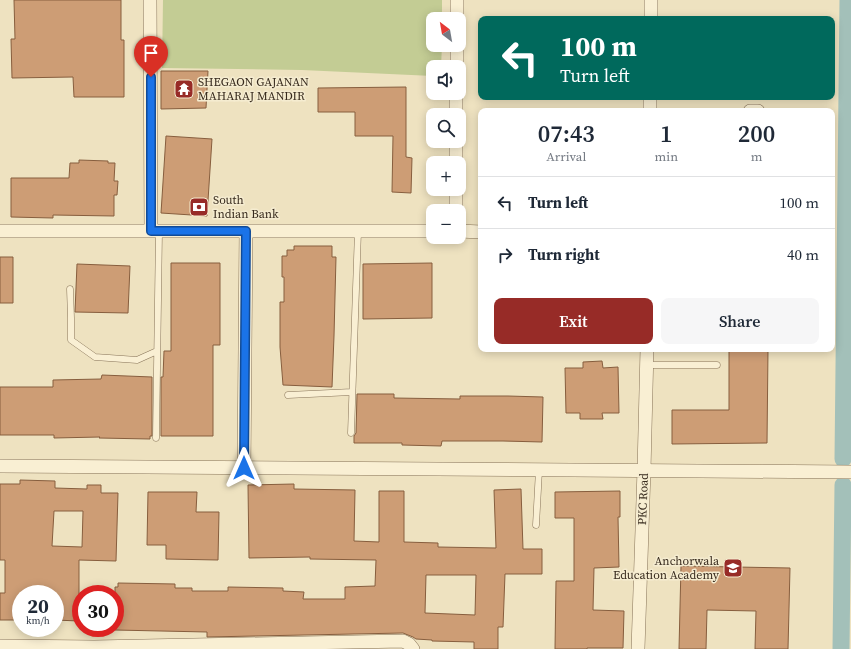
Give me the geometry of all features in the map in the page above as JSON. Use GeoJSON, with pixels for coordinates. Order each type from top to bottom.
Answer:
{"type":"FeatureCollection","features":[{"type":"Feature","properties":{"kind":"street"},"geometry":{"type":"LineString","coordinates":[[150,0],[155,231]]}},
{"type":"Feature","properties":{"kind":"street"},"geometry":{"type":"LineString","coordinates":[[457,0],[457,12]]}},
{"type":"Feature","properties":{"kind":"street"},"geometry":{"type":"LineString","coordinates":[[651,0],[651,16]]}},
{"type":"Feature","properties":{"kind":"street"},"geometry":{"type":"LineString","coordinates":[[0,231],[426,231]]}},
{"type":"Feature","properties":{"kind":"street"},"geometry":{"type":"LineString","coordinates":[[244,468],[246,231]]}},
{"type":"Feature","properties":{"kind":"street"},"geometry":{"type":"LineString","coordinates":[[466,232],[478,232]]}},
{"type":"Feature","properties":{"kind":"street","name":"PKC Road"},"geometry":{"type":"LineString","coordinates":[[638,649],[647,352]]}},
{"type":"Feature","properties":{"kind":"street"},"geometry":{"type":"LineString","coordinates":[[0,466],[851,472]]}},
{"type":"Feature","properties":{"kind":"street"},"geometry":{"type":"LineString","coordinates":[[0,646],[92,648],[403,641],[413,649]]}},
{"type":"Feature","properties":{"kind":"lane"},"geometry":{"type":"LineString","coordinates":[[155,231],[157,351],[156,438]]}},
{"type":"Feature","properties":{"kind":"lane"},"geometry":{"type":"LineString","coordinates":[[351,433],[358,231]]}},
{"type":"Feature","properties":{"kind":"lane"},"geometry":{"type":"LineString","coordinates":[[70,289],[71,340],[95,358],[137,360],[157,351]]}},
{"type":"Feature","properties":{"kind":"lane"},"geometry":{"type":"LineString","coordinates":[[647,365],[717,365]]}},
{"type":"Feature","properties":{"kind":"lane"},"geometry":{"type":"LineString","coordinates":[[288,395],[352,392]]}},
{"type":"Feature","properties":{"kind":"lane"},"geometry":{"type":"LineString","coordinates":[[536,525],[539,470]]}},
{"type":"Feature","properties":{"kind":"green space"},"geometry":{"type":"Polygon","coordinates":[[[163,0],[442,0],[442,12],[426,12],[426,52],[442,52],[441,60],[426,60],[426,76],[302,70],[162,68],[163,0]]]}},
{"type":"Feature","properties":{"kind":"building"},"geometry":{"type":"Polygon","coordinates":[[[14,0],[121,0],[121,40],[124,40],[124,97],[74,97],[73,77],[12,78],[11,39],[15,39],[14,0]]]}},
{"type":"Feature","properties":{"kind":"building","name":"SHEGAON GAJANAN MAHARAJ MANDIR"},"geometry":{"type":"Polygon","coordinates":[[[161,71],[208,71],[206,108],[161,109],[161,71]]]}},
{"type":"Feature","properties":{"kind":"building"},"geometry":{"type":"Polygon","coordinates":[[[406,87],[406,157],[412,158],[411,193],[392,192],[393,136],[355,136],[355,112],[318,112],[318,88],[406,87]]]}},
{"type":"Feature","properties":{"kind":"building"},"geometry":{"type":"Polygon","coordinates":[[[166,136],[212,139],[207,216],[161,213],[166,136]]]}},
{"type":"Feature","properties":{"kind":"building"},"geometry":{"type":"Polygon","coordinates":[[[79,160],[108,161],[108,163],[115,163],[114,181],[118,181],[117,195],[114,195],[114,216],[53,215],[53,218],[11,217],[11,178],[69,178],[70,163],[79,163],[79,160]]]}},
{"type":"Feature","properties":{"kind":"building"},"geometry":{"type":"Polygon","coordinates":[[[294,246],[332,246],[332,257],[336,257],[332,387],[283,385],[280,347],[280,302],[284,302],[282,256],[287,256],[287,250],[294,250],[294,246]]]}},
{"type":"Feature","properties":{"kind":"building"},"geometry":{"type":"Polygon","coordinates":[[[0,257],[13,257],[13,303],[0,303],[0,257]]]}},
{"type":"Feature","properties":{"kind":"building"},"geometry":{"type":"Polygon","coordinates":[[[171,263],[220,263],[220,345],[213,345],[213,436],[161,436],[161,377],[163,377],[164,351],[171,351],[171,263]]]}},
{"type":"Feature","properties":{"kind":"building"},"geometry":{"type":"Polygon","coordinates":[[[432,263],[432,318],[363,319],[363,264],[432,263]]]}},
{"type":"Feature","properties":{"kind":"building"},"geometry":{"type":"Polygon","coordinates":[[[77,264],[130,266],[128,313],[75,312],[77,264]]]}},
{"type":"Feature","properties":{"kind":"building"},"geometry":{"type":"Polygon","coordinates":[[[729,352],[768,352],[767,443],[672,444],[672,410],[729,410],[729,352]]]}},
{"type":"Feature","properties":{"kind":"building"},"geometry":{"type":"Polygon","coordinates":[[[602,361],[603,368],[618,367],[619,413],[602,413],[603,419],[580,419],[580,413],[566,413],[565,368],[583,368],[583,362],[602,361]]]}},
{"type":"Feature","properties":{"kind":"building"},"geometry":{"type":"Polygon","coordinates":[[[102,375],[152,377],[152,436],[150,436],[150,439],[99,438],[100,437],[54,438],[54,435],[0,435],[0,387],[53,387],[53,380],[101,379],[102,375]]]}},
{"type":"Feature","properties":{"kind":"building"},"geometry":{"type":"Polygon","coordinates":[[[357,394],[394,394],[394,398],[460,399],[460,396],[543,397],[542,442],[442,441],[441,446],[402,445],[402,443],[354,443],[354,436],[356,433],[357,394]]]}},
{"type":"Feature","properties":{"kind":"building"},"geometry":{"type":"Polygon","coordinates":[[[20,480],[55,481],[55,488],[87,489],[87,485],[101,485],[101,493],[118,493],[116,561],[79,560],[79,585],[72,585],[72,621],[64,620],[64,585],[12,585],[12,620],[0,620],[0,593],[5,593],[5,560],[0,560],[0,484],[20,484],[20,480]],[[54,511],[52,546],[82,547],[83,511],[54,511]]]}},
{"type":"Feature","properties":{"kind":"building"},"geometry":{"type":"Polygon","coordinates":[[[294,484],[294,489],[355,490],[354,541],[379,542],[379,491],[404,491],[404,542],[438,543],[438,547],[496,548],[494,490],[521,489],[523,549],[542,549],[542,574],[505,574],[503,627],[498,627],[498,649],[474,649],[474,642],[416,639],[403,633],[207,637],[207,632],[124,630],[124,585],[118,585],[118,583],[175,584],[175,588],[192,588],[192,591],[228,591],[228,587],[283,588],[283,591],[304,592],[303,599],[345,599],[345,587],[375,586],[376,560],[310,559],[310,557],[249,558],[248,485],[294,484]],[[426,575],[425,613],[475,615],[476,575],[426,575]]]}},
{"type":"Feature","properties":{"kind":"building"},"geometry":{"type":"Polygon","coordinates":[[[620,491],[620,517],[618,517],[619,567],[594,568],[593,610],[624,611],[623,648],[555,649],[556,581],[574,581],[574,518],[555,518],[555,492],[620,491]]]}},
{"type":"Feature","properties":{"kind":"building"},"geometry":{"type":"Polygon","coordinates":[[[148,492],[197,492],[196,512],[219,512],[218,560],[166,559],[166,545],[147,545],[148,492]]]}},
{"type":"Feature","properties":{"kind":"building"},"geometry":{"type":"Polygon","coordinates":[[[681,566],[790,568],[788,649],[755,649],[756,611],[707,610],[706,649],[679,649],[681,566]]]}},
{"type":"Feature","properties":{"kind":"waterway"},"geometry":{"type":"LineString","coordinates":[[843,459],[848,0]]}},
{"type":"Feature","properties":{"kind":"waterway"},"geometry":{"type":"LineString","coordinates":[[841,649],[843,485]]}},
{"type":"Feature","properties":{"kind":"place","name":"SHEGAON GAJANAN MAHARAJ MANDIR"},"geometry":{"type":"Point","coordinates":[184,89]}},
{"type":"Feature","properties":{"kind":"place","name":"South Indian Bank"},"geometry":{"type":"Point","coordinates":[199,207]}},
{"type":"Feature","properties":{"kind":"place","name":"Anchorwala Education Academy"},"geometry":{"type":"Point","coordinates":[733,568]}},
{"type":"Feature","properties":{"kind":"route"},"geometry":{"type":"LineString","coordinates":[[151,77],[151,231],[246,231],[244,468]]}}]}
